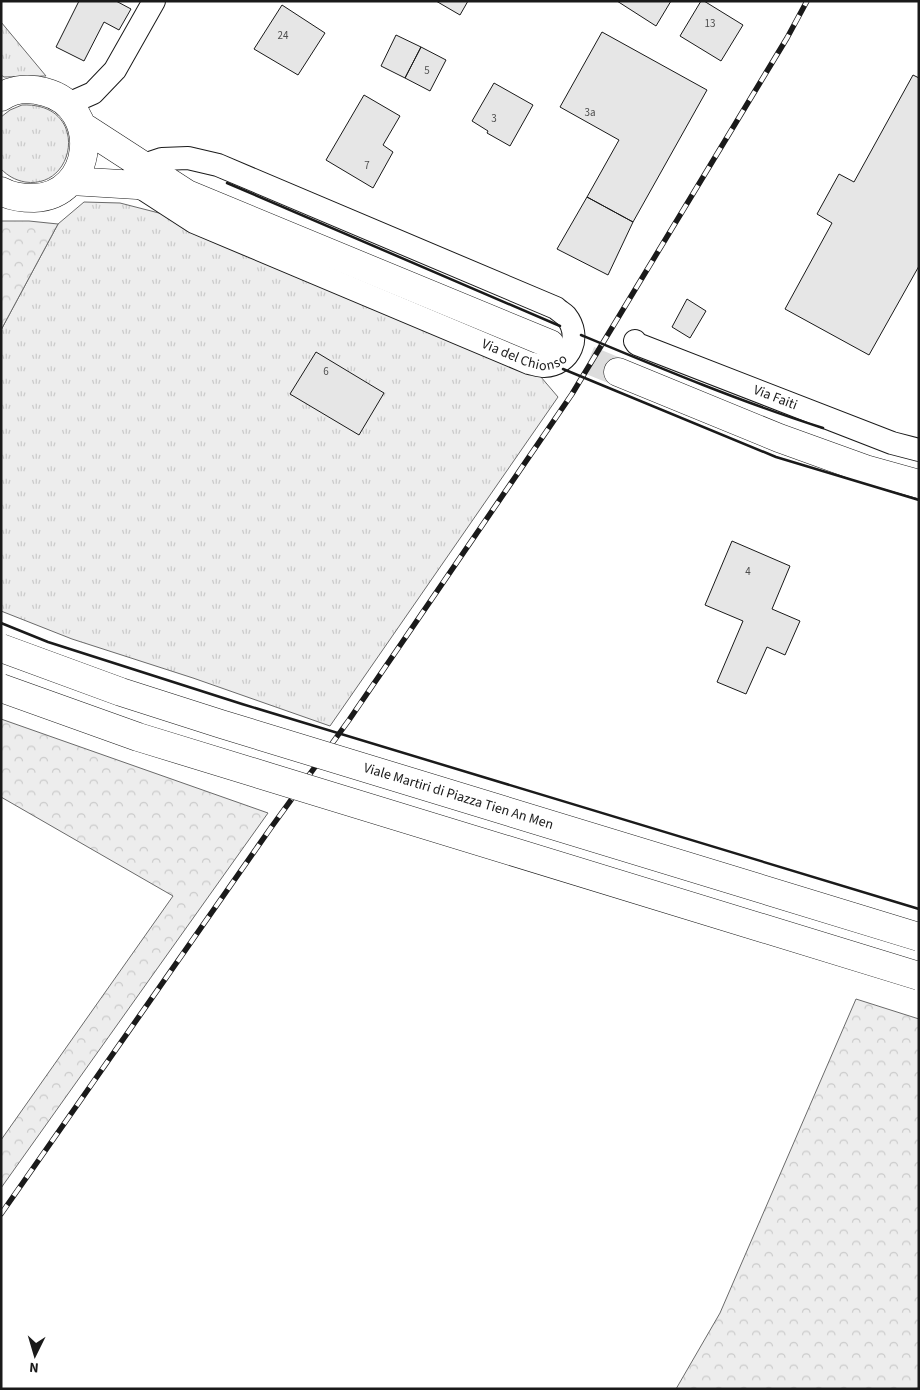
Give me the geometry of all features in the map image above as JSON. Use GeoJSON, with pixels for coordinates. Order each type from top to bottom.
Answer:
{"type":"FeatureCollection","features":[{"type":"Feature","properties":{"kind":"main road","name":"Via del Chionso"},"geometry":{"type":"LineString","coordinates":[[7,90],[36,89],[53,94],[140,175],[550,344]]}},
{"type":"Feature","properties":{"kind":"main road"},"geometry":{"type":"LineString","coordinates":[[8,198],[40,198],[57,192],[71,180],[79,168],[84,155],[85,140],[75,115]]}},
{"type":"Feature","properties":{"kind":"main road","name":"Via del Chionso"},"geometry":{"type":"LineString","coordinates":[[71,180],[140,175]]}},
{"type":"Feature","properties":{"kind":"main road"},"geometry":{"type":"LineString","coordinates":[[618,372],[779,438],[865,469],[919,484]]}},
{"type":"Feature","properties":{"kind":"main road","name":"Viale Martiri di Piazza Tien An Men"},"geometry":{"type":"LineString","coordinates":[[1,648],[121,692],[212,721],[919,937]]}},
{"type":"Feature","properties":{"kind":"main road"},"geometry":{"type":"LineString","coordinates":[[1,688],[138,738],[919,976]]}},
{"type":"Feature","properties":{"kind":"street"},"geometry":{"type":"LineString","coordinates":[[75,115],[115,70],[154,1]]}},
{"type":"Feature","properties":{"kind":"street","name":"Via del Chionso"},"geometry":{"type":"LineString","coordinates":[[188,158],[218,165],[556,308],[566,316],[572,329],[574,342],[570,353],[563,360],[544,366],[529,363],[194,222],[140,175],[162,159],[188,158]]}},
{"type":"Feature","properties":{"kind":"street","name":"Via Faiti"},"geometry":{"type":"LineString","coordinates":[[635,341],[636,344],[873,436],[919,450]]}},
{"type":"Feature","properties":{"kind":"green space"},"geometry":{"type":"Polygon","coordinates":[[[1,22],[46,76],[4,77],[1,75],[1,22]]]}},
{"type":"Feature","properties":{"kind":"green space"},"geometry":{"type":"Polygon","coordinates":[[[22,105],[44,108],[58,117],[67,130],[68,145],[65,160],[56,173],[43,181],[21,181],[6,174],[1,169],[1,117],[10,110],[22,105]]]}},
{"type":"Feature","properties":{"kind":"green space"},"geometry":{"type":"Polygon","coordinates":[[[84,202],[120,203],[194,222],[529,363],[558,397],[330,726],[193,678],[72,639],[1,611],[1,330],[58,224],[84,202]]]}},
{"type":"Feature","properties":{"kind":"green space"},"geometry":{"type":"Polygon","coordinates":[[[1,221],[58,224],[1,330],[1,221]]]}},
{"type":"Feature","properties":{"kind":"green space"},"geometry":{"type":"Polygon","coordinates":[[[1,719],[268,813],[1,1188],[1,1140],[173,896],[1,797],[1,719]]]}},
{"type":"Feature","properties":{"kind":"green space"},"geometry":{"type":"Polygon","coordinates":[[[856,999],[919,1019],[919,1389],[676,1389],[720,1313],[856,999]]]}},
{"type":"Feature","properties":{"kind":"building"},"geometry":{"type":"Polygon","coordinates":[[[79,1],[116,1],[131,9],[119,30],[104,22],[84,61],[56,47],[79,1]]]}},
{"type":"Feature","properties":{"kind":"building"},"geometry":{"type":"Polygon","coordinates":[[[436,1],[468,1],[460,15],[436,1]]]}},
{"type":"Feature","properties":{"kind":"building"},"geometry":{"type":"Polygon","coordinates":[[[617,1],[671,1],[656,26],[617,1]]]}},
{"type":"Feature","properties":{"kind":"building"},"geometry":{"type":"Polygon","coordinates":[[[701,1],[743,25],[721,61],[680,36],[701,1]]]}},
{"type":"Feature","properties":{"kind":"building"},"geometry":{"type":"Polygon","coordinates":[[[282,5],[325,33],[298,75],[254,49],[282,5]]]}},
{"type":"Feature","properties":{"kind":"building"},"geometry":{"type":"Polygon","coordinates":[[[602,32],[707,90],[633,222],[587,197],[619,140],[560,107],[602,32]]]}},
{"type":"Feature","properties":{"kind":"building"},"geometry":{"type":"Polygon","coordinates":[[[396,35],[421,47],[405,78],[381,66],[396,35]]]}},
{"type":"Feature","properties":{"kind":"building"},"geometry":{"type":"Polygon","coordinates":[[[421,47],[446,60],[430,91],[405,78],[421,47]]]}},
{"type":"Feature","properties":{"kind":"building"},"geometry":{"type":"Polygon","coordinates":[[[913,75],[919,78],[919,266],[869,355],[785,309],[832,223],[817,214],[839,174],[854,182],[913,75]]]}},
{"type":"Feature","properties":{"kind":"building"},"geometry":{"type":"Polygon","coordinates":[[[494,83],[533,105],[510,146],[487,133],[488,131],[472,121],[494,83]]]}},
{"type":"Feature","properties":{"kind":"building"},"geometry":{"type":"Polygon","coordinates":[[[364,95],[400,116],[383,145],[393,152],[373,188],[326,160],[364,95]]]}},
{"type":"Feature","properties":{"kind":"building"},"geometry":{"type":"Polygon","coordinates":[[[587,197],[633,222],[608,275],[557,249],[587,197]]]}},
{"type":"Feature","properties":{"kind":"building"},"geometry":{"type":"Polygon","coordinates":[[[687,299],[706,311],[690,338],[672,327],[687,299]]]}},
{"type":"Feature","properties":{"kind":"building"},"geometry":{"type":"Polygon","coordinates":[[[316,352],[384,393],[359,435],[290,394],[316,352]]]}},
{"type":"Feature","properties":{"kind":"building"},"geometry":{"type":"Polygon","coordinates":[[[732,541],[790,566],[772,609],[800,621],[785,655],[767,647],[746,694],[717,682],[743,621],[705,605],[732,541]]]}},
{"type":"Feature","properties":{"kind":"tunnel"},"geometry":{"type":"LineString","coordinates":[[550,344],[618,372]]}},
{"type":"Feature","properties":{"kind":"railway"},"geometry":{"type":"LineString","coordinates":[[1,1214],[270,829],[349,720],[572,394],[787,38],[807,1]]}},
{"type":"Feature","properties":{"kind":"wall"},"geometry":{"type":"LineString","coordinates":[[227,183],[560,326]]}},
{"type":"Feature","properties":{"kind":"wall"},"geometry":{"type":"LineString","coordinates":[[581,335],[731,396],[823,428]]}},
{"type":"Feature","properties":{"kind":"wall"},"geometry":{"type":"LineString","coordinates":[[563,369],[776,457],[919,500]]}},
{"type":"Feature","properties":{"kind":"wall"},"geometry":{"type":"LineString","coordinates":[[1,623],[48,642],[242,704],[919,909]]}}]}
